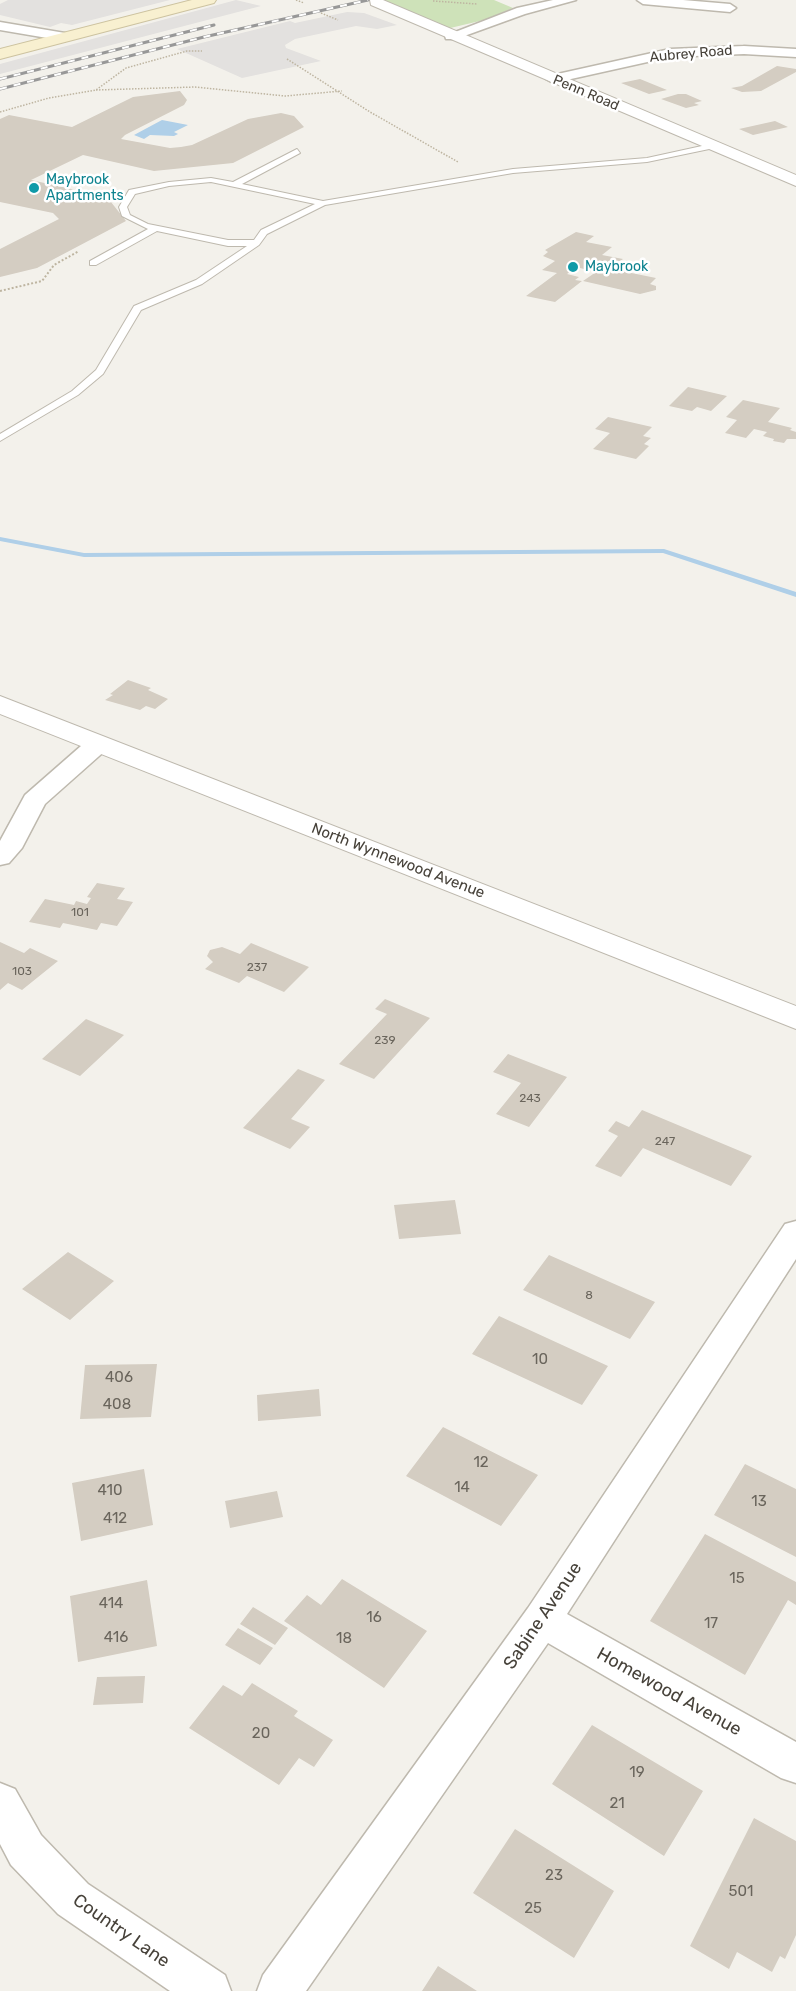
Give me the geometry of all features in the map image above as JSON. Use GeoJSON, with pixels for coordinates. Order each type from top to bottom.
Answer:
{"type":"FeatureCollection","features":[{"type":"Feature","properties":{"kind":"main road"},"geometry":{"type":"LineString","coordinates":[[0,54],[209,0]]}},
{"type":"Feature","properties":{"kind":"street"},"geometry":{"type":"LineString","coordinates":[[451,36],[521,11],[570,0]]}},
{"type":"Feature","properties":{"kind":"street"},"geometry":{"type":"LineString","coordinates":[[643,0],[730,8]]}},
{"type":"Feature","properties":{"kind":"street"},"geometry":{"type":"LineString","coordinates":[[713,23],[743,0]]}},
{"type":"Feature","properties":{"kind":"street","name":"Penn Road"},"geometry":{"type":"LineString","coordinates":[[376,2],[451,36],[796,181]]}},
{"type":"Feature","properties":{"kind":"street"},"geometry":{"type":"LineString","coordinates":[[0,26],[65,37]]}},
{"type":"Feature","properties":{"kind":"street"},"geometry":{"type":"LineString","coordinates":[[705,36],[705,50]]}},
{"type":"Feature","properties":{"kind":"street","name":"Aubrey Road"},"geometry":{"type":"LineString","coordinates":[[553,79],[645,58],[705,50],[796,53]]}},
{"type":"Feature","properties":{"kind":"street","name":"North Wynnewood Avenue"},"geometry":{"type":"LineString","coordinates":[[0,704],[796,1018]]}},
{"type":"Feature","properties":{"kind":"street"},"geometry":{"type":"LineString","coordinates":[[0,857],[14,842],[34,800],[98,744]]}},
{"type":"Feature","properties":{"kind":"street","name":"Sabine Avenue"},"geometry":{"type":"LineString","coordinates":[[279,1991],[542,1620],[796,1233]]}},
{"type":"Feature","properties":{"kind":"street","name":"Homewood Avenue"},"geometry":{"type":"LineString","coordinates":[[542,1620],[796,1764]]}},
{"type":"Feature","properties":{"kind":"street","name":"Country Lane"},"geometry":{"type":"LineString","coordinates":[[0,1803],[26,1850],[73,1899],[209,1991]]}},
{"type":"Feature","properties":{"kind":"lane"},"geometry":{"type":"LineString","coordinates":[[0,438],[75,393],[100,372],[137,308],[199,282],[256,243],[264,232],[323,203],[513,171],[647,160],[711,146]]}},
{"type":"Feature","properties":{"kind":"lane"},"geometry":{"type":"LineString","coordinates":[[236,184],[297,151]]}},
{"type":"Feature","properties":{"kind":"lane"},"geometry":{"type":"LineString","coordinates":[[256,243],[228,243],[156,228],[126,216],[123,207],[132,192],[190,181],[219,180],[323,203]]}},
{"type":"Feature","properties":{"kind":"lane"},"geometry":{"type":"LineString","coordinates":[[93,263],[156,228]]}},
{"type":"Feature","properties":{"kind":"path"},"geometry":{"type":"LineString","coordinates":[[296,0],[304,3]]}},
{"type":"Feature","properties":{"kind":"path"},"geometry":{"type":"LineString","coordinates":[[426,1],[478,4]]}},
{"type":"Feature","properties":{"kind":"path"},"geometry":{"type":"LineString","coordinates":[[321,13],[338,20]]}},
{"type":"Feature","properties":{"kind":"path"},"geometry":{"type":"LineString","coordinates":[[96,90],[126,68],[181,52],[202,51]]}},
{"type":"Feature","properties":{"kind":"path"},"geometry":{"type":"LineString","coordinates":[[287,59],[342,91],[394,126],[483,176]]}},
{"type":"Feature","properties":{"kind":"path"},"geometry":{"type":"LineString","coordinates":[[0,112],[49,98],[96,90],[195,87],[285,96],[342,91]]}},
{"type":"Feature","properties":{"kind":"path"},"geometry":{"type":"LineString","coordinates":[[0,291],[42,281],[54,265],[85,248]]}},
{"type":"Feature","properties":{"kind":"green space"},"geometry":{"type":"Polygon","coordinates":[[[382,0],[494,0],[513,8],[484,20],[446,29],[382,0]]]}},
{"type":"Feature","properties":{"kind":"shaded area"},"geometry":{"type":"Polygon","coordinates":[[[8,0],[170,0],[72,25],[61,23],[50,27],[0,15],[0,4],[8,0]]]}},
{"type":"Feature","properties":{"kind":"shaded area"},"geometry":{"type":"Polygon","coordinates":[[[236,0],[261,6],[0,74],[0,64],[236,0]]]}},
{"type":"Feature","properties":{"kind":"shaded area"},"geometry":{"type":"Polygon","coordinates":[[[347,12],[364,13],[397,25],[377,29],[356,26],[295,39],[285,45],[286,48],[321,61],[242,78],[177,49],[290,21],[295,23],[347,12]]]}},
{"type":"Feature","properties":{"kind":"water"},"geometry":{"type":"Polygon","coordinates":[[[162,120],[188,125],[174,132],[178,134],[174,136],[150,135],[144,139],[134,135],[162,120]]]}},
{"type":"Feature","properties":{"kind":"building"},"geometry":{"type":"Polygon","coordinates":[[[777,66],[796,69],[796,72],[761,91],[742,92],[731,88],[742,86],[777,66]]]}},
{"type":"Feature","properties":{"kind":"building"},"geometry":{"type":"Polygon","coordinates":[[[640,79],[667,90],[649,94],[621,83],[640,79]]]}},
{"type":"Feature","properties":{"kind":"building","name":"Maybrook Apartments"},"geometry":{"type":"Polygon","coordinates":[[[180,91],[187,100],[184,105],[121,139],[170,148],[181,147],[192,145],[248,119],[281,113],[294,116],[304,127],[233,163],[154,171],[83,155],[31,180],[107,197],[126,221],[37,268],[0,277],[0,249],[59,219],[53,213],[0,202],[0,119],[9,115],[72,127],[133,97],[180,91]]]}},
{"type":"Feature","properties":{"kind":"building"},"geometry":{"type":"Polygon","coordinates":[[[686,94],[702,101],[694,103],[699,105],[686,108],[661,99],[686,94]]]}},
{"type":"Feature","properties":{"kind":"building"},"geometry":{"type":"Polygon","coordinates":[[[775,121],[788,127],[753,135],[739,129],[775,121]]]}},
{"type":"Feature","properties":{"kind":"building","name":"Maybrook"},"geometry":{"type":"Polygon","coordinates":[[[576,232],[594,236],[586,242],[612,247],[602,255],[623,259],[611,268],[597,266],[656,278],[650,284],[656,286],[656,290],[640,294],[583,281],[596,272],[576,267],[567,274],[579,277],[575,280],[582,281],[555,302],[526,296],[557,273],[542,270],[555,261],[543,256],[548,252],[545,250],[576,232]]]}},
{"type":"Feature","properties":{"kind":"building"},"geometry":{"type":"Polygon","coordinates":[[[688,387],[727,396],[711,411],[697,407],[692,411],[669,406],[688,387]]]}},
{"type":"Feature","properties":{"kind":"building"},"geometry":{"type":"Polygon","coordinates":[[[743,400],[780,408],[768,422],[792,428],[790,430],[796,432],[796,439],[787,439],[784,443],[773,441],[774,439],[763,436],[767,432],[754,429],[746,438],[725,433],[737,420],[726,417],[743,400]]]}},
{"type":"Feature","properties":{"kind":"building"},"geometry":{"type":"Polygon","coordinates":[[[608,417],[652,427],[643,436],[651,438],[644,444],[649,446],[636,459],[593,449],[610,433],[595,429],[608,417]]]}},
{"type":"Feature","properties":{"kind":"building"},"geometry":{"type":"Polygon","coordinates":[[[128,680],[151,688],[148,690],[168,699],[155,709],[146,706],[140,710],[105,700],[128,680]]]}},
{"type":"Feature","properties":{"kind":"building"},"geometry":{"type":"Polygon","coordinates":[[[97,883],[125,888],[117,899],[133,902],[117,926],[101,923],[97,930],[63,923],[60,928],[29,922],[45,899],[74,905],[76,901],[87,904],[91,898],[87,897],[97,883]]]}},
{"type":"Feature","properties":{"kind":"building"},"geometry":{"type":"Polygon","coordinates":[[[0,942],[24,953],[30,948],[58,961],[22,990],[8,983],[0,990],[0,942]]]}},
{"type":"Feature","properties":{"kind":"building"},"geometry":{"type":"Polygon","coordinates":[[[251,943],[309,967],[284,992],[247,976],[239,983],[205,969],[213,962],[207,956],[210,950],[222,947],[240,954],[251,943]]]}},
{"type":"Feature","properties":{"kind":"building"},"geometry":{"type":"Polygon","coordinates":[[[385,999],[430,1018],[374,1079],[339,1064],[387,1014],[375,1009],[385,999]]]}},
{"type":"Feature","properties":{"kind":"building"},"geometry":{"type":"Polygon","coordinates":[[[86,1019],[124,1035],[80,1076],[42,1059],[86,1019]]]}},
{"type":"Feature","properties":{"kind":"building"},"geometry":{"type":"Polygon","coordinates":[[[508,1054],[567,1077],[529,1127],[496,1114],[521,1083],[493,1072],[508,1054]]]}},
{"type":"Feature","properties":{"kind":"building"},"geometry":{"type":"Polygon","coordinates":[[[298,1069],[325,1080],[291,1119],[310,1127],[290,1149],[243,1128],[298,1069]]]}},
{"type":"Feature","properties":{"kind":"building"},"geometry":{"type":"Polygon","coordinates":[[[642,1110],[752,1156],[731,1186],[643,1148],[621,1177],[595,1166],[618,1136],[608,1131],[616,1121],[629,1127],[642,1110]]]}},
{"type":"Feature","properties":{"kind":"building"},"geometry":{"type":"Polygon","coordinates":[[[455,1200],[461,1234],[399,1239],[394,1205],[455,1200]]]}},
{"type":"Feature","properties":{"kind":"building"},"geometry":{"type":"Polygon","coordinates":[[[68,1252],[114,1281],[70,1320],[22,1289],[68,1252]]]}},
{"type":"Feature","properties":{"kind":"building"},"geometry":{"type":"Polygon","coordinates":[[[549,1255],[655,1302],[630,1339],[523,1290],[549,1255]]]}},
{"type":"Feature","properties":{"kind":"building"},"geometry":{"type":"Polygon","coordinates":[[[499,1316],[608,1366],[582,1405],[472,1354],[499,1316]]]}},
{"type":"Feature","properties":{"kind":"building"},"geometry":{"type":"Polygon","coordinates":[[[157,1364],[151,1417],[80,1419],[85,1365],[157,1364]]]}},
{"type":"Feature","properties":{"kind":"building"},"geometry":{"type":"Polygon","coordinates":[[[319,1389],[321,1416],[258,1421],[257,1395],[319,1389]]]}},
{"type":"Feature","properties":{"kind":"building"},"geometry":{"type":"Polygon","coordinates":[[[443,1427],[538,1475],[501,1526],[406,1476],[443,1427]]]}},
{"type":"Feature","properties":{"kind":"building"},"geometry":{"type":"Polygon","coordinates":[[[745,1464],[796,1489],[796,1557],[714,1515],[745,1464]]]}},
{"type":"Feature","properties":{"kind":"building"},"geometry":{"type":"Polygon","coordinates":[[[144,1469],[153,1525],[81,1541],[72,1483],[144,1469]]]}},
{"type":"Feature","properties":{"kind":"building"},"geometry":{"type":"Polygon","coordinates":[[[277,1491],[283,1517],[230,1528],[225,1501],[277,1491]]]}},
{"type":"Feature","properties":{"kind":"building"},"geometry":{"type":"Polygon","coordinates":[[[705,1534],[796,1582],[796,1605],[788,1600],[745,1675],[650,1621],[705,1534]]]}},
{"type":"Feature","properties":{"kind":"building"},"geometry":{"type":"Polygon","coordinates":[[[342,1579],[427,1631],[384,1688],[284,1621],[307,1595],[321,1605],[342,1579]]]}},
{"type":"Feature","properties":{"kind":"building"},"geometry":{"type":"Polygon","coordinates":[[[147,1580],[157,1646],[78,1662],[70,1596],[147,1580]]]}},
{"type":"Feature","properties":{"kind":"building"},"geometry":{"type":"Polygon","coordinates":[[[253,1607],[288,1628],[275,1645],[240,1624],[253,1607]]]}},
{"type":"Feature","properties":{"kind":"building"},"geometry":{"type":"Polygon","coordinates":[[[238,1628],[273,1648],[260,1665],[225,1645],[238,1628]]]}},
{"type":"Feature","properties":{"kind":"building"},"geometry":{"type":"Polygon","coordinates":[[[145,1676],[143,1703],[93,1705],[97,1677],[145,1676]]]}},
{"type":"Feature","properties":{"kind":"building"},"geometry":{"type":"Polygon","coordinates":[[[252,1683],[298,1711],[294,1716],[333,1740],[314,1767],[299,1758],[279,1785],[189,1728],[223,1685],[242,1696],[252,1683]]]}},
{"type":"Feature","properties":{"kind":"building"},"geometry":{"type":"Polygon","coordinates":[[[592,1725],[703,1791],[664,1856],[552,1784],[592,1725]]]}},
{"type":"Feature","properties":{"kind":"building"},"geometry":{"type":"Polygon","coordinates":[[[754,1818],[796,1841],[796,1935],[785,1959],[780,1956],[772,1972],[737,1952],[729,1969],[690,1946],[754,1818]]]}},
{"type":"Feature","properties":{"kind":"building"},"geometry":{"type":"Polygon","coordinates":[[[515,1829],[614,1891],[574,1958],[473,1893],[515,1829]]]}},
{"type":"Feature","properties":{"kind":"building"},"geometry":{"type":"Polygon","coordinates":[[[438,1966],[477,1991],[422,1991],[438,1966]]]}},
{"type":"Feature","properties":{"kind":"waterway"},"geometry":{"type":"LineString","coordinates":[[0,539],[84,555],[664,551],[796,595]]}},
{"type":"Feature","properties":{"kind":"railway"},"geometry":{"type":"LineString","coordinates":[[0,89],[204,37],[368,0]]}},
{"type":"Feature","properties":{"kind":"railway"},"geometry":{"type":"LineString","coordinates":[[0,79],[214,25]]}},
{"type":"Feature","properties":{"kind":"place","name":"Maybrook Apartments"},"geometry":{"type":"Point","coordinates":[34,188]}},
{"type":"Feature","properties":{"kind":"place","name":"Maybrook"},"geometry":{"type":"Point","coordinates":[573,267]}}]}
